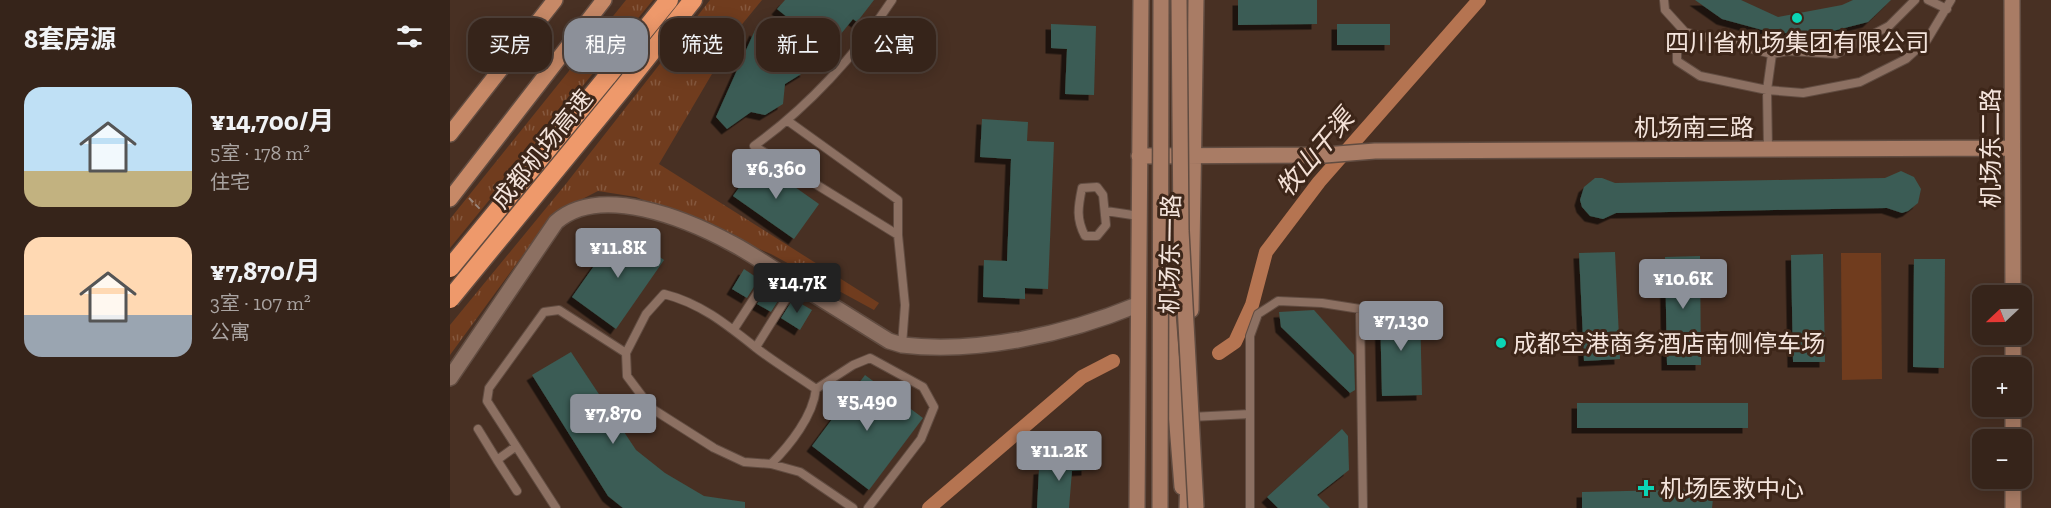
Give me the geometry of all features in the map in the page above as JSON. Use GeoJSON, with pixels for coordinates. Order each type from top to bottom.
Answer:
{"type":"FeatureCollection","features":[{"type":"Feature","properties":{"kind":"highway","name":"成都机场高速"},"geometry":{"type":"LineString","coordinates":[[450,268],[669,0]]}},
{"type":"Feature","properties":{"kind":"highway","name":"成都机场高速"},"geometry":{"type":"LineString","coordinates":[[450,299],[693,0]]}},
{"type":"Feature","properties":{"kind":"main road"},"geometry":{"type":"LineString","coordinates":[[450,134],[555,0]]}},
{"type":"Feature","properties":{"kind":"main road"},"geometry":{"type":"LineString","coordinates":[[450,199],[604,0]]}},
{"type":"Feature","properties":{"kind":"street","name":"机场东一路"},"geometry":{"type":"LineString","coordinates":[[1137,508],[1141,0]]}},
{"type":"Feature","properties":{"kind":"street"},"geometry":{"type":"LineString","coordinates":[[1160,508],[1161,0]]}},
{"type":"Feature","properties":{"kind":"street"},"geometry":{"type":"LineString","coordinates":[[1179,0],[1181,231],[1196,508]]}},
{"type":"Feature","properties":{"kind":"street","name":"机场东一路"},"geometry":{"type":"LineString","coordinates":[[1186,508],[1196,0]]}},
{"type":"Feature","properties":{"kind":"street","name":"机场东二路"},"geometry":{"type":"LineString","coordinates":[[2012,0],[2013,285]]}},
{"type":"Feature","properties":{"kind":"street","name":"机场南三路"},"geometry":{"type":"LineString","coordinates":[[1139,156],[1325,155],[1375,151],[2012,148]]}},
{"type":"Feature","properties":{"kind":"street"},"geometry":{"type":"LineString","coordinates":[[450,378],[556,222],[582,206],[619,204],[702,229],[734,244],[890,341],[902,345],[982,344],[1058,332],[1137,305]]}},
{"type":"Feature","properties":{"kind":"street"},"geometry":{"type":"LineString","coordinates":[[1161,224],[1186,508]]}},
{"type":"Feature","properties":{"kind":"street"},"geometry":{"type":"LineString","coordinates":[[2013,489],[2013,508]]}},
{"type":"Feature","properties":{"kind":"lane"},"geometry":{"type":"LineString","coordinates":[[892,0],[874,28],[788,121],[754,146],[898,235]]}},
{"type":"Feature","properties":{"kind":"lane"},"geometry":{"type":"LineString","coordinates":[[1664,0],[1665,10],[1685,32],[1772,54],[1788,51],[1836,54],[1889,26],[1915,0]]}},
{"type":"Feature","properties":{"kind":"lane"},"geometry":{"type":"LineString","coordinates":[[1928,0],[1947,9]]}},
{"type":"Feature","properties":{"kind":"lane"},"geometry":{"type":"LineString","coordinates":[[1685,32],[1677,40],[1677,61],[1700,76],[1767,90],[1803,93],[1860,82],[1906,59],[1927,40],[1951,0]]}},
{"type":"Feature","properties":{"kind":"lane"},"geometry":{"type":"LineString","coordinates":[[1768,149],[1767,90],[1772,54]]}},
{"type":"Feature","properties":{"kind":"lane"},"geometry":{"type":"LineString","coordinates":[[788,121],[898,200],[898,235],[905,305],[902,345]]}},
{"type":"Feature","properties":{"kind":"lane"},"geometry":{"type":"LineString","coordinates":[[1096,187],[1103,195],[1106,211],[1106,225],[1097,236],[1085,236],[1078,224],[1077,208],[1082,188],[1096,187]]}},
{"type":"Feature","properties":{"kind":"lane"},"geometry":{"type":"LineString","coordinates":[[1106,211],[1138,216]]}},
{"type":"Feature","properties":{"kind":"lane"},"geometry":{"type":"LineString","coordinates":[[734,329],[773,269]]}},
{"type":"Feature","properties":{"kind":"lane"},"geometry":{"type":"LineString","coordinates":[[756,347],[796,284]]}},
{"type":"Feature","properties":{"kind":"lane"},"geometry":{"type":"LineString","coordinates":[[816,389],[734,329],[689,300],[664,294],[646,314],[626,353],[627,376],[651,408],[714,448],[744,462],[771,464],[800,472],[853,508]]}},
{"type":"Feature","properties":{"kind":"lane"},"geometry":{"type":"LineString","coordinates":[[1250,508],[1251,336],[1258,314],[1278,301],[1322,303],[1360,309],[1363,508]]}},
{"type":"Feature","properties":{"kind":"lane"},"geometry":{"type":"LineString","coordinates":[[556,508],[487,401],[489,388],[544,312],[559,310],[626,353]]}},
{"type":"Feature","properties":{"kind":"lane"},"geometry":{"type":"LineString","coordinates":[[816,389],[853,365],[870,358],[923,387],[934,407],[921,439],[868,508]]}},
{"type":"Feature","properties":{"kind":"lane"},"geometry":{"type":"LineString","coordinates":[[771,464],[789,446],[815,400],[816,389]]}},
{"type":"Feature","properties":{"kind":"lane"},"geometry":{"type":"LineString","coordinates":[[1189,417],[1250,414]]}},
{"type":"Feature","properties":{"kind":"lane"},"geometry":{"type":"LineString","coordinates":[[478,429],[517,491]]}},
{"type":"Feature","properties":{"kind":"lane"},"geometry":{"type":"LineString","coordinates":[[497,460],[515,447]]}},
{"type":"Feature","properties":{"kind":"green space"},"geometry":{"type":"Polygon","coordinates":[[[626,0],[653,0],[638,18],[612,18],[626,0]]]}},
{"type":"Feature","properties":{"kind":"green space"},"geometry":{"type":"Polygon","coordinates":[[[710,0],[762,0],[744,22],[744,18],[696,18],[710,0]]]}},
{"type":"Feature","properties":{"kind":"green space"},"geometry":{"type":"Polygon","coordinates":[[[660,64],[660,72],[713,72],[659,164],[879,303],[874,310],[771,254],[636,197],[598,191],[553,214],[450,355],[450,325],[565,185],[660,64]]]}},
{"type":"Feature","properties":{"kind":"green space"},"geometry":{"type":"Polygon","coordinates":[[[568,72],[594,72],[450,248],[450,219],[568,72]]]}},
{"type":"Feature","properties":{"kind":"green space"},"geometry":{"type":"Polygon","coordinates":[[[1841,253],[1881,253],[1882,379],[1842,380],[1841,253]]]}},
{"type":"Feature","properties":{"kind":"building"},"geometry":{"type":"Polygon","coordinates":[[[785,0],[874,0],[860,18],[852,18],[840,35],[840,18],[788,18],[777,9],[785,0]]]}},
{"type":"Feature","properties":{"kind":"building"},"geometry":{"type":"Polygon","coordinates":[[[1238,0],[1317,0],[1317,24],[1238,25],[1238,0]]]}},
{"type":"Feature","properties":{"kind":"building","name":"四川省机场集团有限公司"},"geometry":{"type":"Polygon","coordinates":[[[1695,0],[1741,0],[1778,17],[1842,5],[1853,0],[1891,0],[1868,22],[1813,36],[1766,31],[1722,19],[1695,0]]]}},
{"type":"Feature","properties":{"kind":"building"},"geometry":{"type":"Polygon","coordinates":[[[1051,24],[1096,26],[1094,95],[1065,94],[1067,49],[1051,48],[1051,24]]]}},
{"type":"Feature","properties":{"kind":"building"},"geometry":{"type":"Polygon","coordinates":[[[1337,24],[1390,24],[1390,45],[1337,45],[1337,24]]]}},
{"type":"Feature","properties":{"kind":"building"},"geometry":{"type":"Polygon","coordinates":[[[755,30],[756,72],[804,72],[785,84],[783,104],[765,115],[751,112],[727,129],[716,117],[736,72],[744,72],[744,55],[755,30]]]}},
{"type":"Feature","properties":{"kind":"building"},"geometry":{"type":"Polygon","coordinates":[[[982,119],[1028,122],[1027,141],[1054,142],[1048,289],[1025,288],[1025,299],[983,297],[984,260],[1007,261],[1011,159],[980,157],[982,119]]]}},
{"type":"Feature","properties":{"kind":"building"},"geometry":{"type":"Polygon","coordinates":[[[758,161],[819,204],[794,239],[733,196],[758,161]]]}},
{"type":"Feature","properties":{"kind":"building"},"geometry":{"type":"Polygon","coordinates":[[[1901,171],[1914,177],[1921,189],[1918,203],[1902,213],[1887,208],[1616,213],[1603,219],[1590,216],[1582,207],[1580,200],[1584,187],[1595,178],[1615,183],[1885,178],[1901,171]]]}},
{"type":"Feature","properties":{"kind":"building"},"geometry":{"type":"Polygon","coordinates":[[[620,229],[664,260],[616,329],[572,297],[620,229]]]}},
{"type":"Feature","properties":{"kind":"building"},"geometry":{"type":"Polygon","coordinates":[[[1615,252],[1620,359],[1584,361],[1579,253],[1615,252]]]}},
{"type":"Feature","properties":{"kind":"building"},"geometry":{"type":"Polygon","coordinates":[[[1823,254],[1825,362],[1793,362],[1791,255],[1823,254]]]}},
{"type":"Feature","properties":{"kind":"building"},"geometry":{"type":"Polygon","coordinates":[[[1700,256],[1701,365],[1667,365],[1665,257],[1700,256]]]}},
{"type":"Feature","properties":{"kind":"building"},"geometry":{"type":"Polygon","coordinates":[[[1914,259],[1945,259],[1944,368],[1913,367],[1914,259]]]}},
{"type":"Feature","properties":{"kind":"building"},"geometry":{"type":"Polygon","coordinates":[[[744,269],[759,279],[747,298],[732,289],[744,269]]]}},
{"type":"Feature","properties":{"kind":"building"},"geometry":{"type":"Polygon","coordinates":[[[770,285],[783,293],[771,312],[757,304],[770,285]]]}},
{"type":"Feature","properties":{"kind":"building"},"geometry":{"type":"Polygon","coordinates":[[[793,299],[812,310],[800,330],[781,318],[793,299]]]}},
{"type":"Feature","properties":{"kind":"building"},"geometry":{"type":"Polygon","coordinates":[[[1420,309],[1422,395],[1382,396],[1380,310],[1420,309]]]}},
{"type":"Feature","properties":{"kind":"building"},"geometry":{"type":"Polygon","coordinates":[[[1314,310],[1354,355],[1355,390],[1350,393],[1281,327],[1279,312],[1314,310]]]}},
{"type":"Feature","properties":{"kind":"building"},"geometry":{"type":"Polygon","coordinates":[[[571,352],[636,450],[665,473],[704,496],[745,502],[745,508],[623,508],[608,496],[532,375],[571,352]]]}},
{"type":"Feature","properties":{"kind":"building"},"geometry":{"type":"Polygon","coordinates":[[[865,375],[923,418],[869,490],[812,446],[865,375]]]}},
{"type":"Feature","properties":{"kind":"building"},"geometry":{"type":"Polygon","coordinates":[[[1577,403],[1748,403],[1748,428],[1577,428],[1577,403]]]}},
{"type":"Feature","properties":{"kind":"building"},"geometry":{"type":"Polygon","coordinates":[[[1342,429],[1348,436],[1349,470],[1317,495],[1330,508],[1278,508],[1267,497],[1342,429]]]}},
{"type":"Feature","properties":{"kind":"building"},"geometry":{"type":"Polygon","coordinates":[[[1087,456],[1087,470],[1072,471],[1069,508],[1037,508],[1039,469],[1055,467],[1060,457],[1087,456]]]}},
{"type":"Feature","properties":{"kind":"building"},"geometry":{"type":"Polygon","coordinates":[[[1714,489],[1712,508],[1582,508],[1582,492],[1714,489]]]}},
{"type":"Feature","properties":{"kind":"waterway","name":"牧山干渠"},"geometry":{"type":"LineString","coordinates":[[1219,353],[1235,342],[1252,305],[1266,252],[1319,182],[1479,0]]}},
{"type":"Feature","properties":{"kind":"waterway","name":"牧山干渠"},"geometry":{"type":"LineString","coordinates":[[929,508],[1082,377],[1113,361]]}},
{"type":"Feature","properties":{"kind":"place","name":"四川省机场集团有限公司"},"geometry":{"type":"Point","coordinates":[1797,18]}},
{"type":"Feature","properties":{"kind":"place","name":"成都空港商务酒店南侧停车场"},"geometry":{"type":"Point","coordinates":[1501,343]}},
{"type":"Feature","properties":{"kind":"place","name":"机场医救中心"},"geometry":{"type":"Point","coordinates":[1646,488]}}]}
